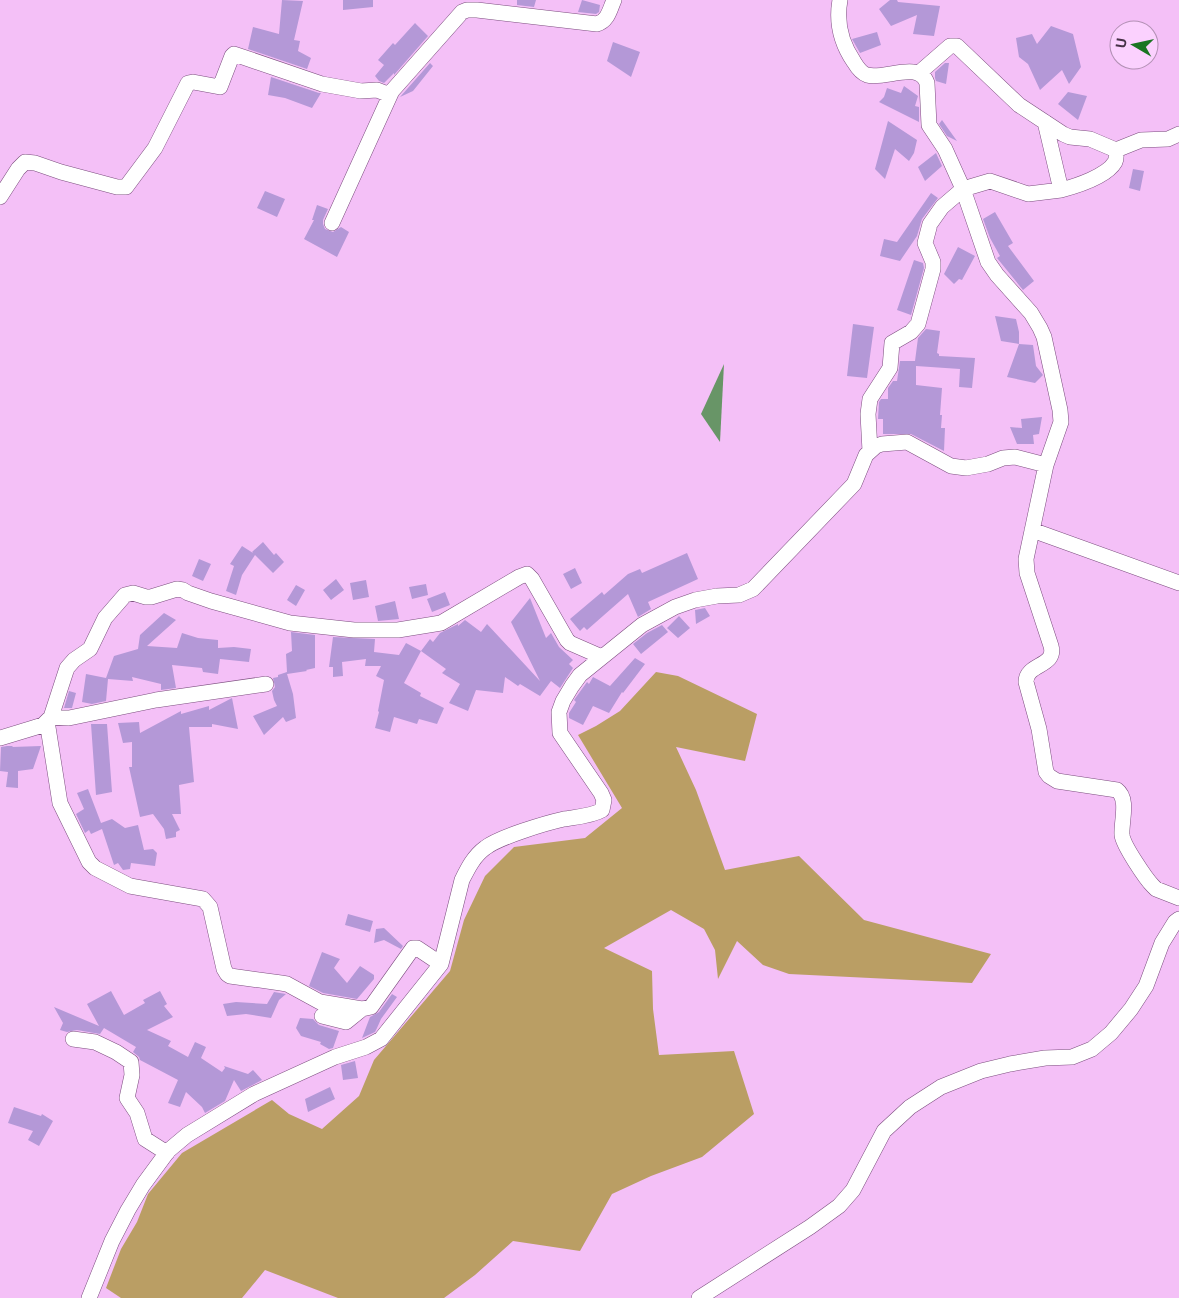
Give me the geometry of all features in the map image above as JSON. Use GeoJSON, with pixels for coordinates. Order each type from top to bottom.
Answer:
{"type":"FeatureCollection","features":[{"type":"Feature","properties":{"kind":"street"},"geometry":{"type":"LineString","coordinates":[[332,223],[390,95],[458,16],[467,10],[597,24],[607,18],[614,0]]}},
{"type":"Feature","properties":{"kind":"street"},"geometry":{"type":"LineString","coordinates":[[840,0],[839,30],[845,50],[863,72],[874,75],[912,72],[919,73],[925,78],[927,83],[929,125],[945,149],[963,189],[988,262],[997,276],[1031,313],[1044,337],[1061,422],[1046,465],[1026,560],[1027,573],[1052,654],[1049,660],[1029,672],[1026,676],[1026,682],[1039,729],[1046,772],[1057,781],[1120,792],[1123,798],[1122,835],[1126,845],[1153,886],[1179,898]]}},
{"type":"Feature","properties":{"kind":"street"},"geometry":{"type":"LineString","coordinates":[[919,73],[950,46],[957,46],[1014,100],[1067,136],[1090,138],[1116,150],[1142,140],[1168,139],[1179,134]]}},
{"type":"Feature","properties":{"kind":"street"},"geometry":{"type":"LineString","coordinates":[[0,197],[18,169],[25,162],[35,163],[117,187],[126,187],[155,148],[188,83],[193,82],[220,87],[234,54],[322,84],[362,91],[377,90],[390,95]]}},
{"type":"Feature","properties":{"kind":"street"},"geometry":{"type":"LineString","coordinates":[[1045,122],[1061,190]]}},
{"type":"Feature","properties":{"kind":"street"},"geometry":{"type":"LineString","coordinates":[[870,451],[868,414],[870,400],[890,368],[892,342],[911,332],[918,324],[933,269],[933,262],[925,243],[927,232],[930,224],[942,207],[963,189],[990,181],[1028,194],[1061,190],[1078,185],[1102,174],[1112,166],[1116,160],[1116,150]]}},
{"type":"Feature","properties":{"kind":"street"},"geometry":{"type":"LineString","coordinates":[[89,1298],[112,1241],[143,1184],[167,1153],[187,1135],[254,1094],[335,1057],[366,1047],[381,1039],[441,964],[462,880],[468,868],[484,849],[493,842],[548,823],[602,810],[604,800],[601,794],[560,733],[559,712],[563,701],[580,675],[642,625],[675,607],[703,599],[739,595],[754,589],[854,484],[866,455],[882,444],[906,442],[959,468],[983,465],[1003,458],[1015,457],[1046,465]]}},
{"type":"Feature","properties":{"kind":"street"},"geometry":{"type":"LineString","coordinates":[[1032,530],[1179,583]]}},
{"type":"Feature","properties":{"kind":"street"},"geometry":{"type":"LineString","coordinates":[[441,964],[413,948],[371,1007],[362,1009],[320,1002],[281,982],[230,976],[227,974],[224,969],[210,907],[203,899],[130,886],[92,866],[60,803],[49,719],[67,668],[74,660],[90,649],[105,618],[126,594],[130,593],[151,597],[177,589],[290,624],[354,630],[398,630],[441,624],[527,574],[532,578],[567,640],[602,658]]}},
{"type":"Feature","properties":{"kind":"street"},"geometry":{"type":"LineString","coordinates":[[0,738],[33,728],[49,719],[69,718],[156,700],[266,684]]}},
{"type":"Feature","properties":{"kind":"street"},"geometry":{"type":"LineString","coordinates":[[699,1298],[803,1232],[839,1206],[853,1190],[884,1131],[910,1107],[941,1086],[981,1071],[1045,1058],[1072,1057],[1092,1049],[1111,1033],[1131,1009],[1146,986],[1162,943],[1175,922],[1179,919]]}},
{"type":"Feature","properties":{"kind":"street"},"geometry":{"type":"LineString","coordinates":[[322,1016],[346,1022],[362,1009]]}},
{"type":"Feature","properties":{"kind":"street"},"geometry":{"type":"LineString","coordinates":[[73,1039],[95,1042],[131,1062],[132,1075],[127,1098],[138,1113],[145,1139],[167,1153]]}},
{"type":"Feature","properties":{"kind":"shaded area"},"geometry":{"type":"Polygon","coordinates":[[[724,364],[720,442],[701,414],[724,364]]]}},
{"type":"Feature","properties":{"kind":"shaded area"},"geometry":{"type":"Polygon","coordinates":[[[656,672],[678,676],[757,714],[745,761],[676,747],[696,790],[725,870],[799,856],[864,920],[991,954],[972,983],[789,974],[763,965],[737,941],[718,979],[715,950],[704,929],[671,910],[604,948],[652,971],[653,1009],[659,1055],[734,1051],[754,1114],[702,1157],[651,1176],[612,1194],[580,1251],[513,1241],[475,1275],[444,1298],[338,1298],[265,1270],[242,1298],[121,1298],[106,1288],[121,1249],[137,1222],[148,1194],[182,1153],[272,1100],[289,1114],[322,1129],[359,1096],[374,1060],[450,971],[464,920],[485,876],[514,847],[585,838],[622,808],[578,735],[620,711],[656,672]]]}},
{"type":"Feature","properties":{"kind":"building"},"geometry":{"type":"Polygon","coordinates":[[[282,0],[303,1],[294,40],[300,41],[298,51],[311,58],[307,69],[248,49],[253,27],[279,34],[282,0]]]}},
{"type":"Feature","properties":{"kind":"building"},"geometry":{"type":"Polygon","coordinates":[[[343,0],[373,0],[373,7],[343,10],[343,0]]]}},
{"type":"Feature","properties":{"kind":"building"},"geometry":{"type":"Polygon","coordinates":[[[517,0],[536,0],[534,7],[517,5],[517,0]]]}},
{"type":"Feature","properties":{"kind":"building"},"geometry":{"type":"Polygon","coordinates":[[[582,0],[600,5],[599,12],[596,14],[578,12],[582,0]]]}},
{"type":"Feature","properties":{"kind":"building"},"geometry":{"type":"Polygon","coordinates":[[[890,0],[940,6],[934,36],[913,34],[917,15],[891,26],[879,9],[890,0]]]}},
{"type":"Feature","properties":{"kind":"building"},"geometry":{"type":"Polygon","coordinates":[[[415,23],[428,36],[394,75],[394,73],[384,83],[379,81],[375,76],[384,65],[378,60],[415,23]]]}},
{"type":"Feature","properties":{"kind":"building"},"geometry":{"type":"Polygon","coordinates":[[[1051,26],[1073,34],[1081,67],[1069,84],[1062,70],[1040,90],[1028,64],[1019,57],[1016,38],[1032,34],[1037,44],[1051,26]]]}},
{"type":"Feature","properties":{"kind":"building"},"geometry":{"type":"Polygon","coordinates":[[[877,32],[881,45],[860,53],[852,39],[877,32]]]}},
{"type":"Feature","properties":{"kind":"building"},"geometry":{"type":"Polygon","coordinates":[[[613,42],[640,52],[631,77],[607,61],[613,42]]]}},
{"type":"Feature","properties":{"kind":"building"},"geometry":{"type":"Polygon","coordinates":[[[430,63],[433,66],[413,91],[400,97],[430,63]]]}},
{"type":"Feature","properties":{"kind":"building"},"geometry":{"type":"Polygon","coordinates":[[[945,63],[949,63],[946,84],[936,81],[935,78],[935,72],[945,63]]]}},
{"type":"Feature","properties":{"kind":"building"},"geometry":{"type":"Polygon","coordinates":[[[271,77],[321,93],[312,108],[285,98],[268,95],[271,77]]]}},
{"type":"Feature","properties":{"kind":"building"},"geometry":{"type":"Polygon","coordinates":[[[904,86],[918,96],[915,106],[919,107],[919,122],[879,102],[884,97],[887,88],[901,93],[904,86]]]}},
{"type":"Feature","properties":{"kind":"building"},"geometry":{"type":"Polygon","coordinates":[[[1068,92],[1087,96],[1078,120],[1058,104],[1068,92]]]}},
{"type":"Feature","properties":{"kind":"building"},"geometry":{"type":"Polygon","coordinates":[[[942,120],[957,141],[947,136],[939,124],[942,120]]]}},
{"type":"Feature","properties":{"kind":"building"},"geometry":{"type":"Polygon","coordinates":[[[888,121],[917,140],[914,153],[909,161],[895,149],[885,179],[875,169],[888,121]]]}},
{"type":"Feature","properties":{"kind":"building"},"geometry":{"type":"Polygon","coordinates":[[[936,153],[942,166],[925,181],[918,167],[936,153]]]}},
{"type":"Feature","properties":{"kind":"building"},"geometry":{"type":"Polygon","coordinates":[[[1133,169],[1144,171],[1140,191],[1129,188],[1133,169]]]}},
{"type":"Feature","properties":{"kind":"building"},"geometry":{"type":"Polygon","coordinates":[[[265,191],[285,199],[277,217],[257,208],[265,191]]]}},
{"type":"Feature","properties":{"kind":"building"},"geometry":{"type":"Polygon","coordinates":[[[931,193],[938,198],[922,219],[917,236],[900,261],[880,256],[884,239],[897,242],[931,193]]]}},
{"type":"Feature","properties":{"kind":"building"},"geometry":{"type":"Polygon","coordinates":[[[317,205],[328,209],[323,220],[325,229],[333,232],[341,227],[349,232],[337,257],[304,239],[314,220],[312,220],[317,205]]]}},
{"type":"Feature","properties":{"kind":"building"},"geometry":{"type":"Polygon","coordinates":[[[995,212],[1013,243],[1008,246],[1034,281],[1023,290],[997,258],[1000,256],[990,238],[983,219],[995,212]]]}},
{"type":"Feature","properties":{"kind":"building"},"geometry":{"type":"Polygon","coordinates":[[[958,247],[975,256],[962,280],[959,279],[954,284],[944,274],[958,247]]]}},
{"type":"Feature","properties":{"kind":"building"},"geometry":{"type":"Polygon","coordinates":[[[914,260],[923,263],[924,268],[911,315],[897,310],[914,260]]]}},
{"type":"Feature","properties":{"kind":"building"},"geometry":{"type":"Polygon","coordinates":[[[995,316],[1016,319],[1019,344],[1001,341],[995,316]]]}},
{"type":"Feature","properties":{"kind":"building"},"geometry":{"type":"Polygon","coordinates":[[[853,324],[874,327],[867,378],[847,376],[853,324]]]}},
{"type":"Feature","properties":{"kind":"building"},"geometry":{"type":"Polygon","coordinates":[[[926,329],[940,331],[937,353],[939,356],[975,358],[972,388],[959,387],[960,369],[916,366],[916,385],[942,388],[940,415],[942,415],[941,428],[945,428],[944,451],[911,434],[883,434],[883,419],[878,419],[879,402],[881,399],[888,399],[888,388],[893,381],[897,381],[900,361],[915,361],[918,338],[926,329]]]}},
{"type":"Feature","properties":{"kind":"building"},"geometry":{"type":"Polygon","coordinates":[[[1019,344],[1033,345],[1036,366],[1043,375],[1035,383],[1007,377],[1019,344]]]}},
{"type":"Feature","properties":{"kind":"building"},"geometry":{"type":"Polygon","coordinates":[[[1042,417],[1039,434],[1033,435],[1034,444],[1017,444],[1010,427],[1022,428],[1021,419],[1042,417]]]}},
{"type":"Feature","properties":{"kind":"building"},"geometry":{"type":"Polygon","coordinates":[[[263,542],[274,555],[276,553],[284,562],[273,573],[255,555],[242,575],[236,595],[226,591],[234,566],[230,564],[242,546],[253,553],[263,542]]]}},
{"type":"Feature","properties":{"kind":"building"},"geometry":{"type":"Polygon","coordinates":[[[687,553],[698,579],[648,602],[651,609],[638,617],[628,594],[587,630],[584,627],[580,631],[570,619],[602,592],[604,595],[628,574],[640,569],[642,573],[687,553]]]}},
{"type":"Feature","properties":{"kind":"building"},"geometry":{"type":"Polygon","coordinates":[[[199,559],[211,564],[203,581],[192,576],[199,559]]]}},
{"type":"Feature","properties":{"kind":"building"},"geometry":{"type":"Polygon","coordinates":[[[575,568],[582,583],[571,589],[563,574],[575,568]]]}},
{"type":"Feature","properties":{"kind":"building"},"geometry":{"type":"Polygon","coordinates":[[[336,579],[344,590],[331,600],[323,590],[336,579]]]}},
{"type":"Feature","properties":{"kind":"building"},"geometry":{"type":"Polygon","coordinates":[[[366,580],[369,597],[353,600],[350,583],[366,580]]]}},
{"type":"Feature","properties":{"kind":"building"},"geometry":{"type":"Polygon","coordinates":[[[426,584],[428,595],[412,599],[409,587],[426,584]]]}},
{"type":"Feature","properties":{"kind":"building"},"geometry":{"type":"Polygon","coordinates":[[[296,585],[305,590],[296,606],[287,600],[296,585]]]}},
{"type":"Feature","properties":{"kind":"building"},"geometry":{"type":"Polygon","coordinates":[[[445,592],[450,605],[432,612],[427,599],[445,592]]]}},
{"type":"Feature","properties":{"kind":"building"},"geometry":{"type":"Polygon","coordinates":[[[530,598],[546,638],[551,633],[559,647],[573,660],[569,664],[573,668],[560,688],[551,681],[540,696],[520,684],[518,686],[505,677],[503,693],[476,690],[468,711],[449,703],[460,684],[442,673],[446,669],[421,651],[430,639],[433,642],[440,633],[458,624],[458,626],[465,620],[481,632],[487,624],[540,681],[511,622],[530,598]]]}},
{"type":"Feature","properties":{"kind":"building"},"geometry":{"type":"Polygon","coordinates":[[[395,601],[399,619],[378,621],[375,606],[395,601]]]}},
{"type":"Feature","properties":{"kind":"building"},"geometry":{"type":"Polygon","coordinates":[[[705,608],[710,616],[696,624],[695,610],[705,608]]]}},
{"type":"Feature","properties":{"kind":"building"},"geometry":{"type":"Polygon","coordinates":[[[164,613],[176,620],[147,646],[177,648],[182,633],[198,638],[218,640],[218,648],[251,649],[249,662],[220,659],[218,674],[203,672],[202,668],[172,665],[176,688],[161,690],[161,684],[132,677],[133,681],[108,679],[106,701],[92,704],[82,702],[86,674],[106,678],[114,656],[138,649],[140,635],[164,613]]]}},
{"type":"Feature","properties":{"kind":"building"},"geometry":{"type":"Polygon","coordinates":[[[679,616],[690,628],[678,638],[667,628],[679,616]]]}},
{"type":"Feature","properties":{"kind":"building"},"geometry":{"type":"Polygon","coordinates":[[[662,625],[668,632],[641,654],[633,644],[647,633],[662,625]]]}},
{"type":"Feature","properties":{"kind":"building"},"geometry":{"type":"Polygon","coordinates":[[[291,632],[315,635],[315,668],[287,674],[293,694],[296,718],[286,722],[283,717],[264,735],[253,716],[277,706],[272,691],[275,687],[273,678],[287,672],[286,654],[292,651],[291,632]]]}},
{"type":"Feature","properties":{"kind":"building"},"geometry":{"type":"Polygon","coordinates":[[[333,637],[375,639],[374,652],[399,655],[406,643],[421,651],[404,683],[421,693],[420,696],[444,708],[437,724],[419,719],[417,724],[394,717],[390,732],[375,728],[384,680],[376,676],[381,666],[365,666],[366,659],[342,662],[343,676],[333,677],[333,667],[329,667],[333,637]]]}},
{"type":"Feature","properties":{"kind":"building"},"geometry":{"type":"Polygon","coordinates":[[[635,658],[645,664],[622,692],[609,713],[593,706],[583,725],[569,718],[569,713],[576,702],[574,700],[587,682],[589,684],[593,677],[610,686],[635,658]]]}},
{"type":"Feature","properties":{"kind":"building"},"geometry":{"type":"Polygon","coordinates":[[[69,691],[76,693],[72,708],[64,708],[69,691]]]}},
{"type":"Feature","properties":{"kind":"building"},"geometry":{"type":"Polygon","coordinates":[[[232,698],[238,729],[212,724],[212,727],[189,727],[194,782],[179,785],[181,814],[172,814],[180,830],[176,832],[176,837],[166,839],[164,829],[153,814],[140,817],[129,767],[132,767],[132,742],[123,743],[118,723],[139,722],[140,733],[181,711],[181,714],[209,706],[209,710],[232,698]]]}},
{"type":"Feature","properties":{"kind":"building"},"geometry":{"type":"Polygon","coordinates":[[[91,724],[107,724],[112,792],[96,795],[91,724]]]}},
{"type":"Feature","properties":{"kind":"building"},"geometry":{"type":"Polygon","coordinates":[[[41,746],[33,769],[18,771],[18,788],[6,787],[8,772],[0,771],[1,747],[41,746]]]}},
{"type":"Feature","properties":{"kind":"building"},"geometry":{"type":"Polygon","coordinates":[[[88,789],[101,823],[112,819],[125,828],[138,825],[144,850],[153,849],[157,853],[155,866],[131,863],[130,869],[123,870],[118,863],[114,865],[102,829],[91,834],[89,830],[85,833],[76,814],[84,809],[77,793],[88,789]]]}},
{"type":"Feature","properties":{"kind":"building"},"geometry":{"type":"Polygon","coordinates":[[[348,914],[373,921],[370,932],[345,925],[348,914]]]}},
{"type":"Feature","properties":{"kind":"building"},"geometry":{"type":"Polygon","coordinates":[[[384,928],[403,946],[401,949],[384,940],[374,943],[376,929],[384,928]]]}},
{"type":"Feature","properties":{"kind":"building"},"geometry":{"type":"Polygon","coordinates":[[[322,952],[340,959],[334,968],[347,983],[360,966],[374,975],[374,979],[357,999],[323,993],[309,986],[322,952]]]}},
{"type":"Feature","properties":{"kind":"building"},"geometry":{"type":"Polygon","coordinates":[[[111,991],[124,1015],[145,1003],[143,1000],[160,991],[167,1004],[164,1006],[173,1017],[147,1030],[171,1041],[168,1046],[188,1057],[195,1042],[206,1047],[201,1058],[222,1072],[225,1068],[224,1066],[248,1074],[253,1070],[262,1080],[241,1091],[234,1080],[225,1101],[205,1113],[202,1107],[186,1092],[180,1107],[168,1103],[178,1080],[140,1060],[133,1052],[136,1047],[104,1028],[100,1034],[77,1030],[67,1032],[60,1030],[63,1023],[54,1007],[99,1026],[87,1004],[111,991]]]}},
{"type":"Feature","properties":{"kind":"building"},"geometry":{"type":"Polygon","coordinates":[[[274,992],[286,994],[279,1000],[271,1018],[246,1014],[227,1016],[223,1004],[236,1002],[267,1004],[274,992]]]}},
{"type":"Feature","properties":{"kind":"building"},"geometry":{"type":"Polygon","coordinates":[[[392,994],[397,997],[381,1019],[375,1032],[362,1038],[370,1017],[379,1012],[392,994]]]}},
{"type":"Feature","properties":{"kind":"building"},"geometry":{"type":"Polygon","coordinates":[[[300,1018],[313,1019],[319,1025],[339,1031],[333,1048],[329,1049],[320,1044],[321,1042],[301,1036],[296,1028],[300,1018]]]}},
{"type":"Feature","properties":{"kind":"building"},"geometry":{"type":"Polygon","coordinates":[[[355,1061],[358,1078],[343,1080],[341,1065],[355,1061]]]}},
{"type":"Feature","properties":{"kind":"building"},"geometry":{"type":"Polygon","coordinates":[[[330,1087],[335,1099],[308,1112],[305,1099],[330,1087]]]}},
{"type":"Feature","properties":{"kind":"building"},"geometry":{"type":"Polygon","coordinates":[[[14,1107],[41,1116],[42,1114],[53,1121],[39,1146],[28,1140],[33,1131],[8,1123],[14,1107]]]}}]}
